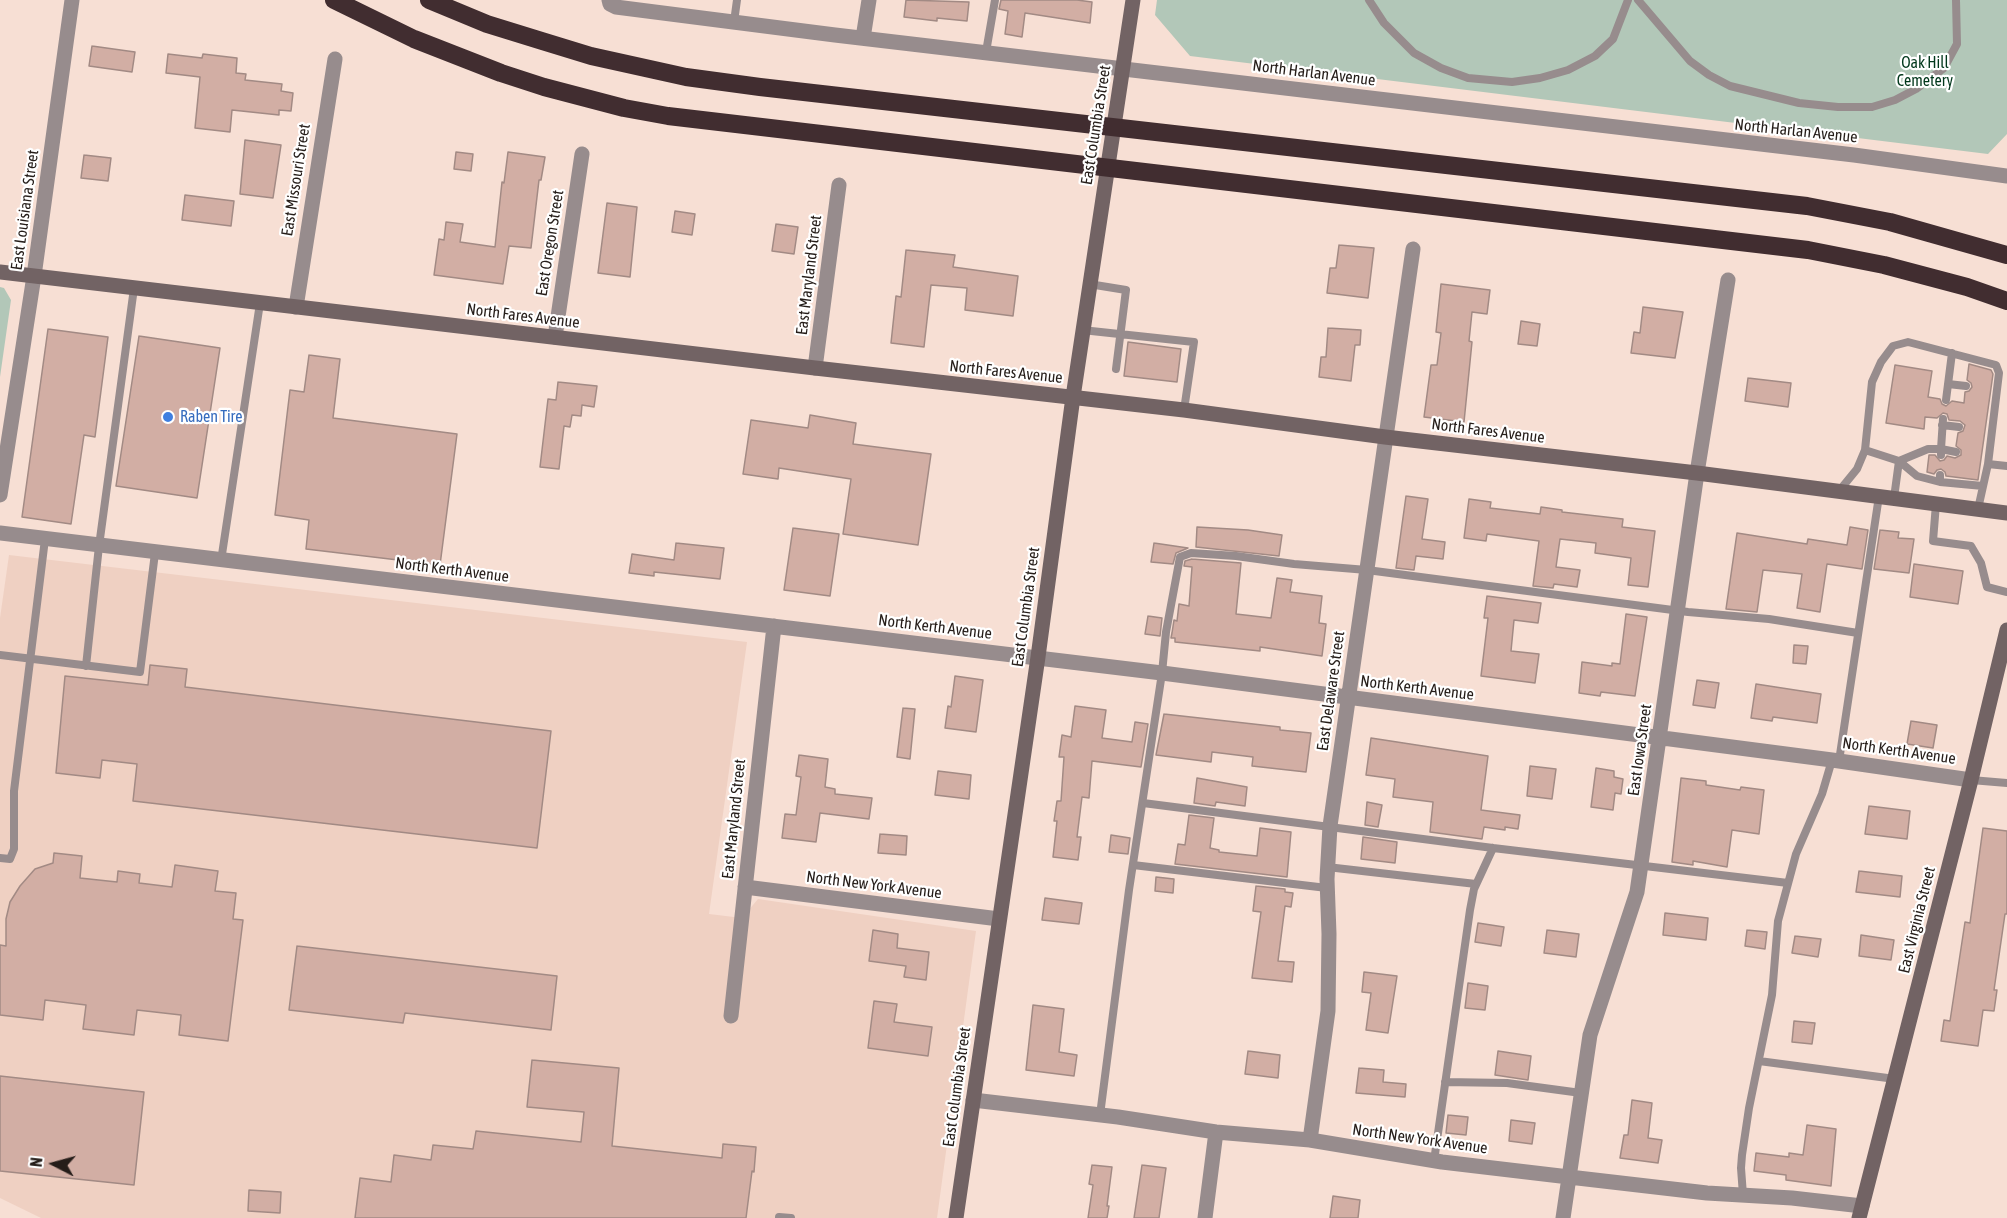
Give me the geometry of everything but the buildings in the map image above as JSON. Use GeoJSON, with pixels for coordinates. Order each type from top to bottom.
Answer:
{"type":"FeatureCollection","features":[{"type":"Feature","properties":{"kind":"highway"},"geometry":{"type":"LineString","coordinates":[[334,0],[395,30],[461,58],[544,87],[624,108],[719,123],[1808,250],[1884,265],[1967,287],[2007,301]]}},
{"type":"Feature","properties":{"kind":"highway"},"geometry":{"type":"LineString","coordinates":[[429,0],[487,24],[542,42],[612,61],[686,77],[1807,206],[1890,222],[2007,255]]}},
{"type":"Feature","properties":{"kind":"street","name":"East Louisiana Street"},"geometry":{"type":"LineString","coordinates":[[0,495],[34,276],[72,0]]}},
{"type":"Feature","properties":{"kind":"street"},"geometry":{"type":"LineString","coordinates":[[863,38],[869,0]]}},
{"type":"Feature","properties":{"kind":"street","name":"East Columbia Street"},"geometry":{"type":"LineString","coordinates":[[956,1218],[1038,657],[1072,397],[1133,0]]}},
{"type":"Feature","properties":{"kind":"street","name":"North Harlan Avenue"},"geometry":{"type":"LineString","coordinates":[[612,4],[863,38],[1854,155],[2007,176]]}},
{"type":"Feature","properties":{"kind":"street","name":"East Missouri Street"},"geometry":{"type":"LineString","coordinates":[[296,307],[335,59]]}},
{"type":"Feature","properties":{"kind":"street","name":"East Oregon Street"},"geometry":{"type":"LineString","coordinates":[[555,337],[582,154]]}},
{"type":"Feature","properties":{"kind":"street","name":"East Maryland Street"},"geometry":{"type":"LineString","coordinates":[[815,368],[838,185]]}},
{"type":"Feature","properties":{"kind":"street","name":"East Delaware Street"},"geometry":{"type":"LineString","coordinates":[[1310,1140],[1328,1011],[1330,964],[1327,867],[1330,826],[1413,249]]}},
{"type":"Feature","properties":{"kind":"street","name":"North Fares Avenue"},"geometry":{"type":"LineString","coordinates":[[0,272],[1184,410],[1385,437],[1697,473],[2007,513]]}},
{"type":"Feature","properties":{"kind":"street","name":"East Iowa Street"},"geometry":{"type":"LineString","coordinates":[[1563,1218],[1594,1016],[1637,892],[1642,866],[1697,473],[1728,280]]}},
{"type":"Feature","properties":{"kind":"street","name":"North Kerth Avenue"},"geometry":{"type":"LineString","coordinates":[[0,533],[1038,657],[1835,760],[1971,780]]}},
{"type":"Feature","properties":{"kind":"street","name":"East Maryland Street"},"geometry":{"type":"LineString","coordinates":[[731,1016],[774,626]]}},
{"type":"Feature","properties":{"kind":"street","name":"East Virginia Street"},"geometry":{"type":"LineString","coordinates":[[1860,1212],[1971,780],[2007,630]]}},
{"type":"Feature","properties":{"kind":"street","name":"North New York Avenue"},"geometry":{"type":"LineString","coordinates":[[745,887],[999,919]]}},
{"type":"Feature","properties":{"kind":"street","name":"North New York Avenue"},"geometry":{"type":"LineString","coordinates":[[974,1100],[1216,1132],[1310,1140],[1434,1161],[1707,1193],[1743,1195],[1860,1212]]}},
{"type":"Feature","properties":{"kind":"street"},"geometry":{"type":"LineString","coordinates":[[1205,1218],[1216,1132]]}},
{"type":"Feature","properties":{"kind":"lane"},"geometry":{"type":"LineString","coordinates":[[734,22],[737,0]]}},
{"type":"Feature","properties":{"kind":"lane"},"geometry":{"type":"LineString","coordinates":[[986,52],[995,0]]}},
{"type":"Feature","properties":{"kind":"lane"},"geometry":{"type":"LineString","coordinates":[[1369,0],[1384,23],[1414,53],[1441,68],[1468,78],[1512,82],[1540,78],[1568,70],[1595,56],[1613,39],[1628,0]]}},
{"type":"Feature","properties":{"kind":"lane"},"geometry":{"type":"LineString","coordinates":[[1638,0],[1690,62],[1731,86],[1799,103],[1838,107],[1872,107],[1895,100],[1916,89],[1944,68],[1957,44],[1956,0]]}},
{"type":"Feature","properties":{"kind":"lane"},"geometry":{"type":"LineString","coordinates":[[1089,284],[1126,290],[1116,369]]}},
{"type":"Feature","properties":{"kind":"lane"},"geometry":{"type":"LineString","coordinates":[[86,666],[99,546],[134,288]]}},
{"type":"Feature","properties":{"kind":"lane"},"geometry":{"type":"LineString","coordinates":[[221,561],[260,303]]}},
{"type":"Feature","properties":{"kind":"lane"},"geometry":{"type":"LineString","coordinates":[[1083,330],[1194,342],[1184,410]]}},
{"type":"Feature","properties":{"kind":"lane"},"geometry":{"type":"LineString","coordinates":[[1839,491],[1857,469],[1865,450],[1872,382],[1881,362],[1893,346],[1908,342],[1996,364],[1999,373],[1994,390],[1978,510]]}},
{"type":"Feature","properties":{"kind":"lane"},"geometry":{"type":"LineString","coordinates":[[1946,400],[1952,353]]}},
{"type":"Feature","properties":{"kind":"lane"},"geometry":{"type":"LineString","coordinates":[[1948,384],[1966,386]]}},
{"type":"Feature","properties":{"kind":"lane"},"geometry":{"type":"LineString","coordinates":[[1941,452],[1943,422],[1959,428]]}},
{"type":"Feature","properties":{"kind":"lane"},"geometry":{"type":"LineString","coordinates":[[1743,1195],[1742,1155],[1772,995],[1778,921],[1796,854],[1835,760],[1886,497],[1899,460],[1928,449],[1956,452]]}},
{"type":"Feature","properties":{"kind":"lane"},"geometry":{"type":"LineString","coordinates":[[1865,450],[1899,460],[1917,476],[1983,486]]}},
{"type":"Feature","properties":{"kind":"lane"},"geometry":{"type":"LineString","coordinates":[[1986,458],[2007,466]]}},
{"type":"Feature","properties":{"kind":"lane"},"geometry":{"type":"LineString","coordinates":[[1936,504],[1933,541],[1971,546],[1981,563],[1987,587],[2007,592]]}},
{"type":"Feature","properties":{"kind":"lane"},"geometry":{"type":"LineString","coordinates":[[0,858],[10,859],[14,849],[14,791],[45,539]]}},
{"type":"Feature","properties":{"kind":"lane"},"geometry":{"type":"LineString","coordinates":[[0,655],[140,672],[155,553]]}},
{"type":"Feature","properties":{"kind":"lane"},"geometry":{"type":"LineString","coordinates":[[1100,1115],[1166,632],[1180,557],[1191,554],[1236,556],[1366,570],[1734,618],[1769,619],[1858,633]]}},
{"type":"Feature","properties":{"kind":"lane","name":"North Kerth Avenue"},"geometry":{"type":"LineString","coordinates":[[1971,780],[2007,783]]}},
{"type":"Feature","properties":{"kind":"lane"},"geometry":{"type":"LineString","coordinates":[[1143,803],[1788,884]]}},
{"type":"Feature","properties":{"kind":"lane"},"geometry":{"type":"LineString","coordinates":[[1434,1161],[1470,909],[1476,884],[1493,848]]}},
{"type":"Feature","properties":{"kind":"lane"},"geometry":{"type":"LineString","coordinates":[[1133,865],[1327,888]]}},
{"type":"Feature","properties":{"kind":"lane"},"geometry":{"type":"LineString","coordinates":[[1327,867],[1476,884]]}},
{"type":"Feature","properties":{"kind":"lane"},"geometry":{"type":"LineString","coordinates":[[1759,1061],[1895,1079]]}},
{"type":"Feature","properties":{"kind":"lane"},"geometry":{"type":"LineString","coordinates":[[1445,1082],[1507,1083],[1581,1093]]}},
{"type":"Feature","properties":{"kind":"lane"},"geometry":{"type":"LineString","coordinates":[[779,1217],[790,1218]]}},
{"type":"Feature","properties":{"kind":"shaded area"},"geometry":{"type":"Polygon","coordinates":[[[9,555],[747,642],[709,914],[742,918],[758,899],[976,931],[937,1218],[41,1218],[0,1198],[0,618],[9,555]]]}},
{"type":"Feature","properties":{"kind":"green space","name":"Oak Hill Cemetery"},"geometry":{"type":"Polygon","coordinates":[[[1157,0],[2007,0],[2007,134],[1988,154],[1190,56],[1155,15],[1157,0]]]}},
{"type":"Feature","properties":{"kind":"green space"},"geometry":{"type":"Polygon","coordinates":[[[0,287],[4,288],[11,300],[0,377],[0,287]]]}},
{"type":"Feature","properties":{"kind":"place","name":"Raben Tire"},"geometry":{"type":"Point","coordinates":[168,417]}}]}
